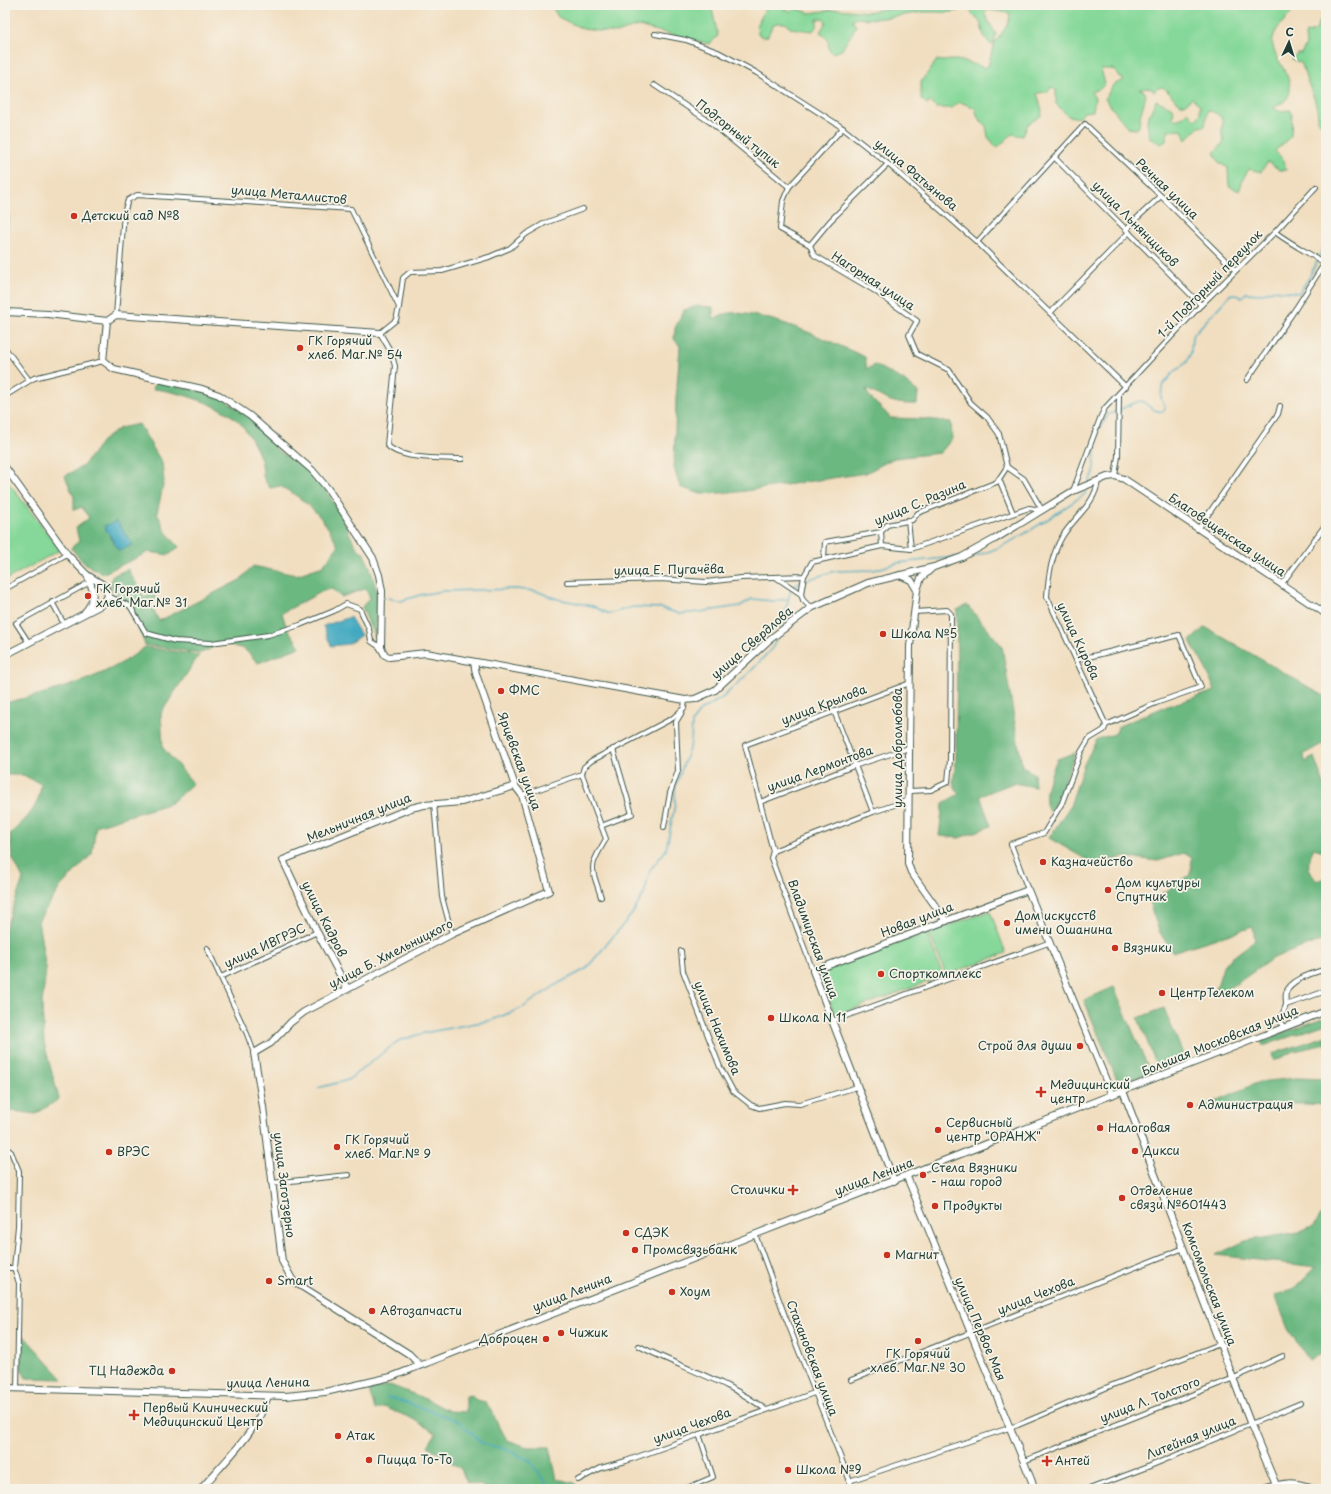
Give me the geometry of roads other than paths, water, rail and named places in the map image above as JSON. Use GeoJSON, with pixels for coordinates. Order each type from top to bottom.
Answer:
{"type":"FeatureCollection","features":[{"type":"Feature","properties":{"kind":"street","name":"улица Фатьянова"},"geometry":{"type":"LineString","coordinates":[[655,34],[686,40],[718,52],[757,73],[843,128],[888,164],[977,242],[1126,387]]}},
{"type":"Feature","properties":{"kind":"street","name":"Подгорный тупик"},"geometry":{"type":"LineString","coordinates":[[654,85],[710,122],[789,187]]}},
{"type":"Feature","properties":{"kind":"street","name":"Речная улица"},"geometry":{"type":"LineString","coordinates":[[1055,158],[1085,124],[1161,196],[1235,270]]}},
{"type":"Feature","properties":{"kind":"street"},"geometry":{"type":"LineString","coordinates":[[789,187],[843,128]]}},
{"type":"Feature","properties":{"kind":"street"},"geometry":{"type":"LineString","coordinates":[[977,242],[1055,158]]}},
{"type":"Feature","properties":{"kind":"street","name":"улица Льнянщиков"},"geometry":{"type":"LineString","coordinates":[[1055,158],[1201,305]]}},
{"type":"Feature","properties":{"kind":"street"},"geometry":{"type":"LineString","coordinates":[[810,245],[830,221],[888,164]]}},
{"type":"Feature","properties":{"kind":"street","name":"Нагорная улица"},"geometry":{"type":"LineString","coordinates":[[789,187],[783,201],[780,229],[810,245],[814,255],[875,291],[917,321],[909,335],[917,354],[949,370],[971,403],[987,417],[999,434],[1007,467]]}},
{"type":"Feature","properties":{"kind":"street","name":"1-й Подгорный переулок"},"geometry":{"type":"LineString","coordinates":[[1073,491],[1105,408],[1119,395],[1201,305],[1275,232],[1316,187]]}},
{"type":"Feature","properties":{"kind":"street","name":"улица Металлистов"},"geometry":{"type":"LineString","coordinates":[[116,315],[124,213],[128,200],[137,195],[350,209],[399,307]]}},
{"type":"Feature","properties":{"kind":"street"},"geometry":{"type":"LineString","coordinates":[[1050,313],[1128,231],[1136,219],[1161,196]]}},
{"type":"Feature","properties":{"kind":"street"},"geometry":{"type":"LineString","coordinates":[[5,312],[48,314],[107,321],[116,315],[380,333],[396,320],[403,278],[410,272],[442,270],[489,257],[510,248],[526,234],[545,223],[583,209]]}},
{"type":"Feature","properties":{"kind":"street"},"geometry":{"type":"LineString","coordinates":[[1247,380],[1325,263],[1303,249],[1296,247],[1275,232]]}},
{"type":"Feature","properties":{"kind":"street"},"geometry":{"type":"LineString","coordinates":[[103,361],[107,321]]}},
{"type":"Feature","properties":{"kind":"street"},"geometry":{"type":"LineString","coordinates":[[380,333],[391,352],[395,366],[386,445],[391,450],[407,455],[462,459]]}},
{"type":"Feature","properties":{"kind":"street"},"geometry":{"type":"LineString","coordinates":[[5,348],[29,380]]}},
{"type":"Feature","properties":{"kind":"street"},"geometry":{"type":"LineString","coordinates":[[5,396],[34,378],[103,361]]}},
{"type":"Feature","properties":{"kind":"street"},"geometry":{"type":"LineString","coordinates":[[103,361],[114,370],[202,389],[220,395],[250,416],[312,470],[328,489],[375,564],[382,591],[381,648]]}},
{"type":"Feature","properties":{"kind":"street"},"geometry":{"type":"LineString","coordinates":[[1115,476],[1118,456],[1119,395]]}},
{"type":"Feature","properties":{"kind":"street"},"geometry":{"type":"LineString","coordinates":[[1198,529],[1278,414],[1280,406]]}},
{"type":"Feature","properties":{"kind":"street"},"geometry":{"type":"LineString","coordinates":[[5,467],[67,554],[87,575],[93,590],[92,602],[84,614]]}},
{"type":"Feature","properties":{"kind":"street"},"geometry":{"type":"LineString","coordinates":[[1007,467],[1024,479],[1042,510]]}},
{"type":"Feature","properties":{"kind":"street","name":"улица С. Разина"},"geometry":{"type":"LineString","coordinates":[[824,558],[825,542],[880,532],[888,525],[912,520],[918,513],[997,482],[1007,467]]}},
{"type":"Feature","properties":{"kind":"street","name":"улица Свердлова"},"geometry":{"type":"LineString","coordinates":[[381,648],[385,655],[389,656],[426,653],[685,700],[700,698],[715,690],[769,640],[811,608],[868,583],[934,567],[962,557],[1073,491],[1098,480],[1115,476]]}},
{"type":"Feature","properties":{"kind":"street","name":"Благовещенская улица"},"geometry":{"type":"LineString","coordinates":[[1115,476],[1124,479],[1326,614]]}},
{"type":"Feature","properties":{"kind":"street"},"geometry":{"type":"LineString","coordinates":[[999,479],[1013,513]]}},
{"type":"Feature","properties":{"kind":"street","name":"улица Кирова"},"geometry":{"type":"LineString","coordinates":[[1098,480],[1095,495],[1062,536],[1057,547],[1048,578],[1047,597],[1106,725]]}},
{"type":"Feature","properties":{"kind":"street"},"geometry":{"type":"LineString","coordinates":[[811,608],[803,600],[801,594],[804,576],[812,562],[824,558],[882,546],[911,549],[926,546],[961,531],[1029,508],[1042,510]]}},
{"type":"Feature","properties":{"kind":"street"},"geometry":{"type":"LineString","coordinates":[[908,520],[911,549]]}},
{"type":"Feature","properties":{"kind":"street"},"geometry":{"type":"LineString","coordinates":[[1281,585],[1326,524]]}},
{"type":"Feature","properties":{"kind":"street"},"geometry":{"type":"LineString","coordinates":[[880,532],[882,546]]}},
{"type":"Feature","properties":{"kind":"street"},"geometry":{"type":"LineString","coordinates":[[5,589],[67,554]]}},
{"type":"Feature","properties":{"kind":"street"},"geometry":{"type":"LineString","coordinates":[[916,590],[921,578],[934,567]]}},
{"type":"Feature","properties":{"kind":"street"},"geometry":{"type":"LineString","coordinates":[[5,655],[106,601],[108,596],[106,589],[98,580],[87,575]]}},
{"type":"Feature","properties":{"kind":"street"},"geometry":{"type":"LineString","coordinates":[[898,575],[911,580],[916,590]]}},
{"type":"Feature","properties":{"kind":"street","name":"улица Е. Пугачёва"},"geometry":{"type":"LineString","coordinates":[[567,582],[660,579],[706,582],[741,578],[804,576]]}},
{"type":"Feature","properties":{"kind":"street"},"geometry":{"type":"LineString","coordinates":[[777,578],[801,594]]}},
{"type":"Feature","properties":{"kind":"street"},"geometry":{"type":"LineString","coordinates":[[29,643],[16,623],[90,582],[98,580]]}},
{"type":"Feature","properties":{"kind":"street","name":"улица Добролюбова"},"geometry":{"type":"LineString","coordinates":[[916,590],[910,646],[908,864],[911,872],[946,921]]}},
{"type":"Feature","properties":{"kind":"street"},"geometry":{"type":"LineString","coordinates":[[108,596],[130,606],[146,633],[176,641],[211,643],[268,635],[300,625],[334,611],[346,604],[360,609],[369,629],[371,641],[381,648]]}},
{"type":"Feature","properties":{"kind":"street"},"geometry":{"type":"LineString","coordinates":[[52,602],[64,624]]}},
{"type":"Feature","properties":{"kind":"street"},"geometry":{"type":"LineString","coordinates":[[92,602],[95,606],[99,606]]}},
{"type":"Feature","properties":{"kind":"street"},"geometry":{"type":"LineString","coordinates":[[909,792],[931,790],[948,782],[950,760],[951,614],[947,610],[914,612]]}},
{"type":"Feature","properties":{"kind":"street"},"geometry":{"type":"LineString","coordinates":[[1076,660],[1179,635],[1201,687],[1156,703],[1106,725],[1104,730],[1089,739],[1081,752],[1062,803],[1044,832],[1011,844],[1048,943],[1112,1095]]}},
{"type":"Feature","properties":{"kind":"street","name":"Ярцевская улица"},"geometry":{"type":"LineString","coordinates":[[474,662],[476,674],[515,786],[522,795],[549,891]]}},
{"type":"Feature","properties":{"kind":"street","name":"улица Крылова"},"geometry":{"type":"LineString","coordinates":[[745,745],[910,683]]}},
{"type":"Feature","properties":{"kind":"street"},"geometry":{"type":"LineString","coordinates":[[664,827],[670,793],[678,770],[676,722],[684,708],[685,700]]}},
{"type":"Feature","properties":{"kind":"street"},"geometry":{"type":"LineString","coordinates":[[601,897],[592,868],[593,860],[606,839],[582,774],[584,767],[591,761],[672,718],[684,708]]}},
{"type":"Feature","properties":{"kind":"street"},"geometry":{"type":"LineString","coordinates":[[834,711],[873,812]]}},
{"type":"Feature","properties":{"kind":"street","name":"Владимирская улица"},"geometry":{"type":"LineString","coordinates":[[745,745],[773,851],[771,858],[894,1181]]}},
{"type":"Feature","properties":{"kind":"street","name":"улица Лермонтова"},"geometry":{"type":"LineString","coordinates":[[760,802],[854,766],[909,748]]}},
{"type":"Feature","properties":{"kind":"street"},"geometry":{"type":"LineString","coordinates":[[601,826],[632,814],[613,749]]}},
{"type":"Feature","properties":{"kind":"street"},"geometry":{"type":"LineString","coordinates":[[522,795],[582,774]]}},
{"type":"Feature","properties":{"kind":"street","name":"Мельничная улица"},"geometry":{"type":"LineString","coordinates":[[283,860],[411,808],[434,803],[462,802],[515,786]]}},
{"type":"Feature","properties":{"kind":"street"},"geometry":{"type":"LineString","coordinates":[[773,851],[873,812],[909,800]]}},
{"type":"Feature","properties":{"kind":"street"},"geometry":{"type":"LineString","coordinates":[[434,803],[442,897],[452,934]]}},
{"type":"Feature","properties":{"kind":"street","name":"улица Кадров"},"geometry":{"type":"LineString","coordinates":[[283,860],[317,932],[347,988]]}},
{"type":"Feature","properties":{"kind":"street","name":"Новая улица"},"geometry":{"type":"LineString","coordinates":[[813,971],[1028,890]]}},
{"type":"Feature","properties":{"kind":"street","name":"улица Б. Хмельницкого"},"geometry":{"type":"LineString","coordinates":[[254,1053],[271,1043],[291,1022],[304,1012],[347,988],[452,934],[549,891]]}},
{"type":"Feature","properties":{"kind":"street","name":"улица ИВГРЭС"},"geometry":{"type":"LineString","coordinates":[[221,977],[317,932]]}},
{"type":"Feature","properties":{"kind":"street"},"geometry":{"type":"LineString","coordinates":[[832,1021],[1048,943]]}},
{"type":"Feature","properties":{"kind":"street","name":"улица Заготзерно"},"geometry":{"type":"LineString","coordinates":[[208,948],[247,1034],[254,1053],[263,1107],[282,1261],[293,1281],[409,1354],[420,1365]]}},
{"type":"Feature","properties":{"kind":"street","name":"улица Нахимова"},"geometry":{"type":"LineString","coordinates":[[681,951],[683,971],[720,1067],[733,1090],[751,1104],[759,1108],[785,1103],[800,1104],[857,1087]]}},
{"type":"Feature","properties":{"kind":"street"},"geometry":{"type":"LineString","coordinates":[[1283,1027],[1280,1021],[1286,1005],[1286,993],[1290,986],[1310,974],[1326,969]]}},
{"type":"Feature","properties":{"kind":"street"},"geometry":{"type":"LineString","coordinates":[[1286,1005],[1326,991]]}},
{"type":"Feature","properties":{"kind":"street","name":"Большая Московская улица"},"geometry":{"type":"LineString","coordinates":[[1123,1091],[1326,1011]]}},
{"type":"Feature","properties":{"kind":"street","name":"улица Ленина"},"geometry":{"type":"LineString","coordinates":[[5,1388],[268,1396],[307,1394],[337,1390],[391,1377],[1123,1091]]}},
{"type":"Feature","properties":{"kind":"street","name":"Комсомольская улица"},"geometry":{"type":"LineString","coordinates":[[1123,1091],[1251,1425],[1277,1487]]}},
{"type":"Feature","properties":{"kind":"street"},"geometry":{"type":"LineString","coordinates":[[5,1147],[12,1152],[18,1171],[18,1226],[14,1268],[19,1283],[17,1389]]}},
{"type":"Feature","properties":{"kind":"street"},"geometry":{"type":"LineString","coordinates":[[272,1183],[349,1175]]}},
{"type":"Feature","properties":{"kind":"street","name":"улица Первое Мая"},"geometry":{"type":"LineString","coordinates":[[907,1176],[970,1334],[1010,1426],[1035,1489]]}},
{"type":"Feature","properties":{"kind":"street","name":"Стахановская улица"},"geometry":{"type":"LineString","coordinates":[[755,1234],[814,1393],[852,1489]]}},
{"type":"Feature","properties":{"kind":"street","name":"улица Чехова"},"geometry":{"type":"LineString","coordinates":[[851,1380],[1184,1248]]}},
{"type":"Feature","properties":{"kind":"street"},"geometry":{"type":"LineString","coordinates":[[5,1268],[14,1268]]}},
{"type":"Feature","properties":{"kind":"street"},"geometry":{"type":"LineString","coordinates":[[849,1480],[1010,1426],[1018,1425],[1115,1384],[1220,1344]]}},
{"type":"Feature","properties":{"kind":"street"},"geometry":{"type":"LineString","coordinates":[[639,1346],[662,1358],[749,1396],[766,1410]]}},
{"type":"Feature","properties":{"kind":"street","name":"улица Л. Толстого"},"geometry":{"type":"LineString","coordinates":[[1024,1460],[1234,1378],[1283,1356]]}},
{"type":"Feature","properties":{"kind":"street","name":"улица Чехова"},"geometry":{"type":"LineString","coordinates":[[578,1480],[602,1468],[626,1461],[814,1393]]}},
{"type":"Feature","properties":{"kind":"street"},"geometry":{"type":"LineString","coordinates":[[201,1489],[253,1427],[263,1412],[268,1396]]}},
{"type":"Feature","properties":{"kind":"street","name":"Литейная улица"},"geometry":{"type":"LineString","coordinates":[[1089,1489],[1251,1425],[1301,1403]]}},
{"type":"Feature","properties":{"kind":"street"},"geometry":{"type":"LineString","coordinates":[[685,1489],[695,1487],[714,1477],[699,1434]]}},
{"type":"Feature","properties":{"kind":"street"},"geometry":{"type":"LineString","coordinates":[[1264,1489],[1299,1483],[1314,1489]]}},
{"type":"Feature","properties":{"kind":"water"},"geometry":{"type":"Polygon","coordinates":[[[117,521],[133,545],[119,551],[104,526],[117,521]]]}},
{"type":"Feature","properties":{"kind":"water"},"geometry":{"type":"Polygon","coordinates":[[[350,617],[361,635],[349,644],[331,646],[323,626],[350,617]]]}},
{"type":"Feature","properties":{"kind":"waterway"},"geometry":{"type":"LineString","coordinates":[[1089,482],[1094,472],[1096,434],[1109,414],[1133,403],[1142,401],[1154,410],[1163,412],[1165,407],[1161,398],[1162,386],[1174,372],[1187,362],[1191,352],[1192,336],[1231,294],[1242,297],[1246,293],[1261,294],[1272,290],[1299,293],[1309,278],[1326,241]]}},
{"type":"Feature","properties":{"kind":"waterway"},"geometry":{"type":"LineString","coordinates":[[967,557],[995,549],[1028,532],[1085,494],[1087,487]]}},
{"type":"Feature","properties":{"kind":"waterway"},"geometry":{"type":"LineString","coordinates":[[793,587],[803,581],[835,571],[874,570],[897,563],[955,557]]}},
{"type":"Feature","properties":{"kind":"waterway"},"geometry":{"type":"LineString","coordinates":[[388,598],[401,601],[420,595],[443,591],[515,589],[536,591],[557,599],[593,606],[609,614],[633,607],[661,608],[680,614],[740,606],[752,599],[773,601],[788,599]]}},
{"type":"Feature","properties":{"kind":"waterway"},"geometry":{"type":"LineString","coordinates":[[781,628],[791,589]]}},
{"type":"Feature","properties":{"kind":"waterway"},"geometry":{"type":"LineString","coordinates":[[318,1088],[348,1080],[398,1041],[424,1033],[492,1020],[522,1008],[559,983],[586,969],[632,914],[644,894],[650,870],[666,850],[675,804],[675,788],[691,743],[692,722],[701,710],[722,698],[753,669],[773,647],[777,637]]}},
{"type":"Feature","properties":{"kind":"waterway"},"geometry":{"type":"LineString","coordinates":[[387,1397],[458,1421],[483,1444],[505,1449],[529,1460],[551,1489]]}},
{"type":"Feature","properties":{"kind":"place","name":"Детский сад №8"},"geometry":{"type":"Point","coordinates":[74,216]}},
{"type":"Feature","properties":{"kind":"place","name":"ГК Горячий хлеб. Маг.№ 54"},"geometry":{"type":"Point","coordinates":[300,348]}},
{"type":"Feature","properties":{"kind":"place","name":"ГК Горячий хлеб. Маг.№ 31"},"geometry":{"type":"Point","coordinates":[88,596]}},
{"type":"Feature","properties":{"kind":"place","name":"Школа №5"},"geometry":{"type":"Point","coordinates":[883,634]}},
{"type":"Feature","properties":{"kind":"place","name":"ФМС"},"geometry":{"type":"Point","coordinates":[501,691]}},
{"type":"Feature","properties":{"kind":"place","name":"Казначейство"},"geometry":{"type":"Point","coordinates":[1043,862]}},
{"type":"Feature","properties":{"kind":"place","name":"Дом культуры Спутник"},"geometry":{"type":"Point","coordinates":[1108,890]}},
{"type":"Feature","properties":{"kind":"place","name":"Дом искусств имени Ошанина"},"geometry":{"type":"Point","coordinates":[1007,923]}},
{"type":"Feature","properties":{"kind":"place","name":"Вязники"},"geometry":{"type":"Point","coordinates":[1115,948]}},
{"type":"Feature","properties":{"kind":"place","name":"Спорткомплекс"},"geometry":{"type":"Point","coordinates":[881,974]}},
{"type":"Feature","properties":{"kind":"place","name":"ЦентрТелеком"},"geometry":{"type":"Point","coordinates":[1162,993]}},
{"type":"Feature","properties":{"kind":"place","name":"Школа N 11"},"geometry":{"type":"Point","coordinates":[771,1018]}},
{"type":"Feature","properties":{"kind":"place","name":"Строй для души"},"geometry":{"type":"Point","coordinates":[1080,1046]}},
{"type":"Feature","properties":{"kind":"place","name":"Медицинский центр"},"geometry":{"type":"Point","coordinates":[1041,1092]}},
{"type":"Feature","properties":{"kind":"place","name":"Администрация"},"geometry":{"type":"Point","coordinates":[1190,1105]}},
{"type":"Feature","properties":{"kind":"place","name":"Налоговая"},"geometry":{"type":"Point","coordinates":[1100,1128]}},
{"type":"Feature","properties":{"kind":"place","name":"Сервисный центр \"ОРАНЖ\""},"geometry":{"type":"Point","coordinates":[938,1130]}},
{"type":"Feature","properties":{"kind":"place","name":"ГК Горячий хлеб. Маг.№ 9"},"geometry":{"type":"Point","coordinates":[337,1147]}},
{"type":"Feature","properties":{"kind":"place","name":"Дикси"},"geometry":{"type":"Point","coordinates":[1135,1151]}},
{"type":"Feature","properties":{"kind":"place","name":"ВРЭС"},"geometry":{"type":"Point","coordinates":[109,1152]}},
{"type":"Feature","properties":{"kind":"place","name":"Стела Вязники - наш город"},"geometry":{"type":"Point","coordinates":[923,1175]}},
{"type":"Feature","properties":{"kind":"place","name":"Столички"},"geometry":{"type":"Point","coordinates":[793,1190]}},
{"type":"Feature","properties":{"kind":"place","name":"Отделение связи №601443"},"geometry":{"type":"Point","coordinates":[1122,1198]}},
{"type":"Feature","properties":{"kind":"place","name":"Продукты"},"geometry":{"type":"Point","coordinates":[935,1206]}},
{"type":"Feature","properties":{"kind":"place","name":"СДЭК"},"geometry":{"type":"Point","coordinates":[626,1233]}},
{"type":"Feature","properties":{"kind":"place","name":"Промсвязьбанк"},"geometry":{"type":"Point","coordinates":[635,1250]}},
{"type":"Feature","properties":{"kind":"place","name":"Магнит"},"geometry":{"type":"Point","coordinates":[887,1255]}},
{"type":"Feature","properties":{"kind":"place","name":"Smart"},"geometry":{"type":"Point","coordinates":[269,1281]}},
{"type":"Feature","properties":{"kind":"place","name":"Хоум"},"geometry":{"type":"Point","coordinates":[672,1292]}},
{"type":"Feature","properties":{"kind":"place","name":"Автозапчасти"},"geometry":{"type":"Point","coordinates":[372,1311]}},
{"type":"Feature","properties":{"kind":"place","name":"Чижик"},"geometry":{"type":"Point","coordinates":[561,1333]}},
{"type":"Feature","properties":{"kind":"place","name":"Доброцен"},"geometry":{"type":"Point","coordinates":[546,1339]}},
{"type":"Feature","properties":{"kind":"place","name":"ГК Горячий хлеб. Маг.№ 30"},"geometry":{"type":"Point","coordinates":[918,1341]}},
{"type":"Feature","properties":{"kind":"place","name":"ТЦ Надежда"},"geometry":{"type":"Point","coordinates":[172,1371]}},
{"type":"Feature","properties":{"kind":"place","name":"Первый Клинический Медицинский Центр"},"geometry":{"type":"Point","coordinates":[134,1415]}},
{"type":"Feature","properties":{"kind":"place","name":"Атак"},"geometry":{"type":"Point","coordinates":[338,1436]}},
{"type":"Feature","properties":{"kind":"place","name":"Пицца То-То"},"geometry":{"type":"Point","coordinates":[369,1460]}},
{"type":"Feature","properties":{"kind":"place","name":"Антей"},"geometry":{"type":"Point","coordinates":[1047,1461]}},
{"type":"Feature","properties":{"kind":"place","name":"Школа №9"},"geometry":{"type":"Point","coordinates":[788,1470]}}]}
